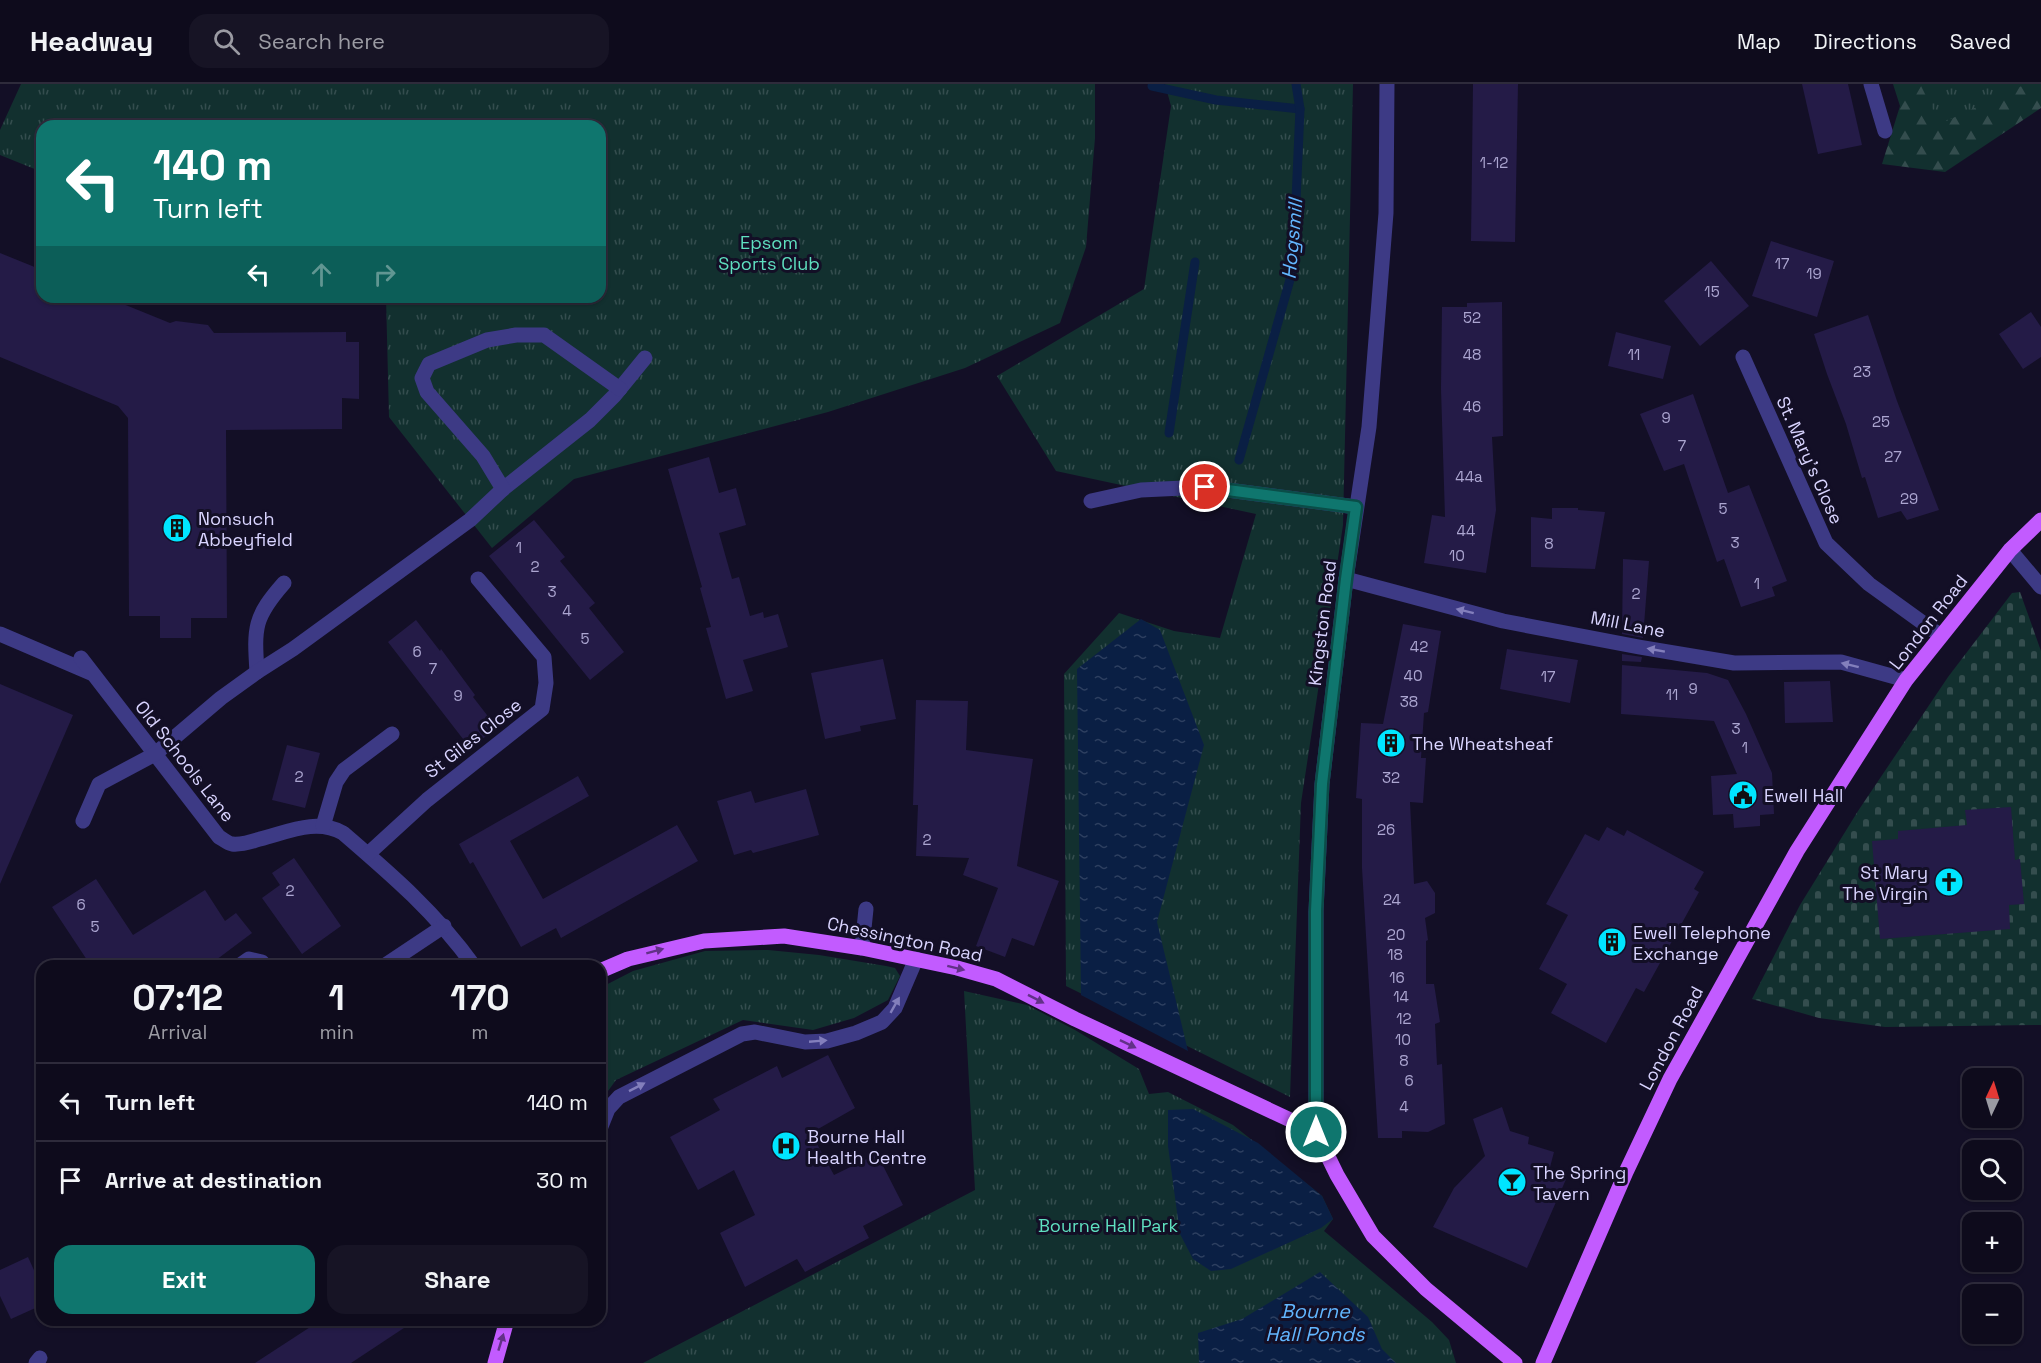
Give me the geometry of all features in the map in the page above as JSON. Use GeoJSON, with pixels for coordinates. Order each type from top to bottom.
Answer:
{"type":"FeatureCollection","features":[{"type":"Feature","properties":{"kind":"main road","name":"London Road"},"geometry":{"type":"LineString","coordinates":[[1543,1363],[1626,1172],[1670,1079],[1797,852],[1906,680],[2010,550],[2041,520]]}},
{"type":"Feature","properties":{"kind":"main road","name":"Chessington Road"},"geometry":{"type":"LineString","coordinates":[[606,968],[668,948],[704,941],[753,936],[784,936],[916,959],[996,979],[1316,1132]]}},
{"type":"Feature","properties":{"kind":"main road"},"geometry":{"type":"LineString","coordinates":[[1316,1132],[1336,1175],[1373,1236],[1425,1289],[1515,1363]]}},
{"type":"Feature","properties":{"kind":"main road"},"geometry":{"type":"LineString","coordinates":[[495,1363],[505,1326]]}},
{"type":"Feature","properties":{"kind":"street","name":"Kingston Road"},"geometry":{"type":"LineString","coordinates":[[1316,1132],[1316,911],[1322,784],[1346,579],[1368,427],[1386,213],[1387,84]]}},
{"type":"Feature","properties":{"kind":"street"},"geometry":{"type":"LineString","coordinates":[[1871,84],[1885,131]]}},
{"type":"Feature","properties":{"kind":"street"},"geometry":{"type":"LineString","coordinates":[[503,489],[483,456],[427,392],[422,378],[429,364],[487,340],[516,335],[544,335],[620,389]]}},
{"type":"Feature","properties":{"kind":"street","name":"St. Mary's Close"},"geometry":{"type":"LineString","coordinates":[[1743,357],[1826,543],[1869,584],[1941,636]]}},
{"type":"Feature","properties":{"kind":"street"},"geometry":{"type":"LineString","coordinates":[[83,821],[99,784],[155,754],[221,698],[293,649],[470,520],[503,489],[590,420],[620,389],[645,358]]}},
{"type":"Feature","properties":{"kind":"street"},"geometry":{"type":"LineString","coordinates":[[1091,501],[1141,490],[1205,487],[1356,507]]}},
{"type":"Feature","properties":{"kind":"street"},"geometry":{"type":"LineString","coordinates":[[2010,550],[2041,587]]}},
{"type":"Feature","properties":{"kind":"street","name":"St Giles Close"},"geometry":{"type":"LineString","coordinates":[[368,854],[427,800],[542,709],[546,682],[544,657],[478,579]]}},
{"type":"Feature","properties":{"kind":"street","name":"Mill Lane"},"geometry":{"type":"LineString","coordinates":[[1346,579],[1503,621],[1687,655],[1734,663],[1841,662],[1906,680]]}},
{"type":"Feature","properties":{"kind":"street"},"geometry":{"type":"LineString","coordinates":[[257,672],[256,630],[260,615],[270,598],[284,583]]}},
{"type":"Feature","properties":{"kind":"street"},"geometry":{"type":"LineString","coordinates":[[0,634],[94,675]]}},
{"type":"Feature","properties":{"kind":"street","name":"Old Schools Lane"},"geometry":{"type":"LineString","coordinates":[[81,658],[219,837],[230,844],[246,843],[306,827],[323,826]]}},
{"type":"Feature","properties":{"kind":"street"},"geometry":{"type":"LineString","coordinates":[[392,734],[344,770],[336,782],[323,826],[343,833],[420,901],[444,926],[470,960]]}},
{"type":"Feature","properties":{"kind":"street"},"geometry":{"type":"LineString","coordinates":[[862,948],[866,909]]}},
{"type":"Feature","properties":{"kind":"street"},"geometry":{"type":"LineString","coordinates":[[393,960],[444,926]]}},
{"type":"Feature","properties":{"kind":"street"},"geometry":{"type":"LineString","coordinates":[[606,1114],[619,1097],[741,1034],[754,1032],[805,1042],[827,1041],[856,1033],[882,1022],[895,1008],[916,959]]}},
{"type":"Feature","properties":{"kind":"green space","name":"Epsom Sports Club"},"geometry":{"type":"Polygon","coordinates":[[[21,84],[1095,84],[1095,138],[1086,247],[1060,323],[965,368],[828,412],[574,479],[492,548],[389,417],[386,303],[606,303],[606,120],[36,120],[36,170],[0,155],[0,130],[21,84]]]}},
{"type":"Feature","properties":{"kind":"green space"},"geometry":{"type":"Polygon","coordinates":[[[1165,84],[1353,84],[1343,525],[1301,803],[1290,1097],[1066,986],[1064,674],[1119,613],[1174,631],[1220,638],[1256,514],[1056,471],[997,376],[1144,289],[1171,106],[1165,84]]]}},
{"type":"Feature","properties":{"kind":"green space"},"geometry":{"type":"Polygon","coordinates":[[[1893,84],[2041,84],[2041,108],[1945,172],[1882,164],[1900,106],[1893,84]]]}},
{"type":"Feature","properties":{"kind":"green space"},"geometry":{"type":"Polygon","coordinates":[[[1920,84],[2026,84],[1940,124],[1920,84]]]}},
{"type":"Feature","properties":{"kind":"green space"},"geometry":{"type":"Polygon","coordinates":[[[2020,592],[2041,651],[2041,1025],[1885,1027],[1819,1018],[1752,999],[1800,905],[1858,811],[1948,677],[2012,593],[2020,592]]]}},
{"type":"Feature","properties":{"kind":"green space"},"geometry":{"type":"Polygon","coordinates":[[[768,950],[819,955],[895,968],[900,976],[888,1000],[854,1018],[813,1030],[743,1020],[616,1080],[606,1094],[606,985],[633,971],[705,951],[768,950]]]}},
{"type":"Feature","properties":{"kind":"green space","name":"Bourne Hall Park"},"geometry":{"type":"Polygon","coordinates":[[[964,991],[1027,1005],[1075,1030],[1139,1069],[1149,1094],[1168,1092],[1233,1125],[1322,1196],[1333,1219],[1324,1231],[1432,1322],[1449,1340],[1456,1363],[643,1363],[975,1190],[964,991]]]}},
{"type":"Feature","properties":{"kind":"water"},"geometry":{"type":"Polygon","coordinates":[[[1141,619],[1160,630],[1204,745],[1157,922],[1188,1051],[1081,995],[1077,669],[1141,619]]]}},
{"type":"Feature","properties":{"kind":"water"},"geometry":{"type":"Polygon","coordinates":[[[1193,1109],[1258,1143],[1322,1196],[1333,1219],[1321,1228],[1231,1269],[1211,1271],[1193,1259],[1180,1234],[1168,1146],[1168,1110],[1193,1109]]]}},
{"type":"Feature","properties":{"kind":"water","name":"Bourne Hall Ponds"},"geometry":{"type":"Polygon","coordinates":[[[1320,1272],[1368,1317],[1382,1349],[1396,1363],[1199,1363],[1198,1333],[1242,1319],[1320,1272]]]}},
{"type":"Feature","properties":{"kind":"building"},"geometry":{"type":"Polygon","coordinates":[[[1473,84],[1518,84],[1515,242],[1471,241],[1473,84]]]}},
{"type":"Feature","properties":{"kind":"building"},"geometry":{"type":"Polygon","coordinates":[[[1802,84],[1848,84],[1862,145],[1818,154],[1802,84]]]}},
{"type":"Feature","properties":{"kind":"building"},"geometry":{"type":"Polygon","coordinates":[[[1771,241],[1834,261],[1817,317],[1752,296],[1771,241]]]}},
{"type":"Feature","properties":{"kind":"building","name":"Nonsuch Abbeyfield"},"geometry":{"type":"Polygon","coordinates":[[[0,253],[36,268],[36,303],[121,303],[170,323],[176,321],[208,325],[214,333],[346,332],[346,342],[359,342],[359,399],[342,398],[342,429],[226,430],[227,618],[191,618],[191,638],[160,638],[160,616],[129,616],[128,418],[118,406],[0,357],[0,253]]]}},
{"type":"Feature","properties":{"kind":"building"},"geometry":{"type":"Polygon","coordinates":[[[1711,261],[1749,306],[1700,346],[1664,301],[1711,261]]]}},
{"type":"Feature","properties":{"kind":"building"},"geometry":{"type":"Polygon","coordinates":[[[1502,302],[1503,436],[1492,437],[1496,510],[1486,573],[1424,563],[1432,515],[1445,517],[1441,389],[1442,307],[1467,307],[1467,303],[1502,302]]]}},
{"type":"Feature","properties":{"kind":"building"},"geometry":{"type":"Polygon","coordinates":[[[2031,312],[2041,327],[2041,357],[2023,369],[1999,334],[2031,312]]]}},
{"type":"Feature","properties":{"kind":"building"},"geometry":{"type":"Polygon","coordinates":[[[1868,315],[1897,401],[1939,510],[1907,520],[1901,511],[1878,518],[1865,477],[1862,478],[1846,424],[1814,334],[1868,315]]]}},
{"type":"Feature","properties":{"kind":"building"},"geometry":{"type":"Polygon","coordinates":[[[1616,332],[1671,346],[1663,379],[1608,366],[1616,332]]]}},
{"type":"Feature","properties":{"kind":"building"},"geometry":{"type":"Polygon","coordinates":[[[1693,394],[1728,493],[1749,485],[1787,581],[1772,587],[1775,596],[1741,607],[1724,559],[1717,562],[1684,464],[1664,471],[1640,414],[1693,394]]]}},
{"type":"Feature","properties":{"kind":"building"},"geometry":{"type":"Polygon","coordinates":[[[709,457],[719,493],[736,488],[746,525],[719,533],[732,579],[739,577],[750,616],[763,612],[764,618],[778,614],[788,647],[743,660],[753,691],[726,699],[706,628],[711,627],[700,588],[702,587],[668,469],[709,457]]]}},
{"type":"Feature","properties":{"kind":"building"},"geometry":{"type":"Polygon","coordinates":[[[1552,508],[1578,508],[1578,510],[1605,512],[1595,569],[1531,567],[1531,517],[1552,519],[1552,508]]]}},
{"type":"Feature","properties":{"kind":"building"},"geometry":{"type":"Polygon","coordinates":[[[534,520],[565,557],[560,561],[595,603],[589,608],[624,652],[590,680],[489,556],[534,520]]]}},
{"type":"Feature","properties":{"kind":"building"},"geometry":{"type":"Polygon","coordinates":[[[1623,559],[1649,561],[1643,638],[1622,634],[1623,559]]]}},
{"type":"Feature","properties":{"kind":"building"},"geometry":{"type":"Polygon","coordinates":[[[416,620],[440,651],[441,649],[497,728],[470,748],[388,642],[416,620]]]}},
{"type":"Feature","properties":{"kind":"building"},"geometry":{"type":"Polygon","coordinates":[[[1403,624],[1441,631],[1428,712],[1424,713],[1421,758],[1426,758],[1423,803],[1410,802],[1414,884],[1427,881],[1435,893],[1435,913],[1425,918],[1428,940],[1426,941],[1426,984],[1434,984],[1440,1022],[1435,1024],[1437,1065],[1442,1064],[1445,1124],[1428,1132],[1402,1131],[1402,1138],[1378,1138],[1362,868],[1362,799],[1356,798],[1361,723],[1383,724],[1403,624]]]}},
{"type":"Feature","properties":{"kind":"building"},"geometry":{"type":"Polygon","coordinates":[[[1507,649],[1578,660],[1570,703],[1500,689],[1507,649]]]}},
{"type":"Feature","properties":{"kind":"building"},"geometry":{"type":"Polygon","coordinates":[[[1622,654],[1642,657],[1641,662],[1622,661],[1622,654]]]}},
{"type":"Feature","properties":{"kind":"building"},"geometry":{"type":"Polygon","coordinates":[[[883,659],[896,719],[860,726],[861,731],[825,739],[811,673],[883,659]]]}},
{"type":"Feature","properties":{"kind":"building"},"geometry":{"type":"Polygon","coordinates":[[[1622,665],[1707,673],[1728,680],[1772,773],[1774,814],[1760,815],[1760,826],[1734,828],[1733,814],[1713,815],[1711,776],[1737,774],[1714,721],[1621,714],[1622,665]]]}},
{"type":"Feature","properties":{"kind":"building"},"geometry":{"type":"Polygon","coordinates":[[[1830,681],[1833,722],[1785,723],[1784,682],[1830,681]]]}},
{"type":"Feature","properties":{"kind":"building"},"geometry":{"type":"Polygon","coordinates":[[[0,684],[73,715],[0,884],[0,684]]]}},
{"type":"Feature","properties":{"kind":"building"},"geometry":{"type":"Polygon","coordinates":[[[916,700],[968,701],[966,750],[1033,759],[1017,866],[1059,881],[1034,946],[1012,938],[1005,957],[976,946],[998,888],[963,875],[969,858],[916,856],[918,805],[913,805],[916,700]]]}},
{"type":"Feature","properties":{"kind":"building"},"geometry":{"type":"Polygon","coordinates":[[[287,745],[320,753],[305,808],[272,800],[287,745]]]}},
{"type":"Feature","properties":{"kind":"building"},"geometry":{"type":"Polygon","coordinates":[[[578,776],[589,796],[510,841],[543,899],[677,825],[698,861],[561,938],[556,928],[521,947],[473,862],[470,864],[459,844],[578,776]]]}},
{"type":"Feature","properties":{"kind":"building"},"geometry":{"type":"Polygon","coordinates":[[[806,789],[819,835],[753,853],[751,850],[734,855],[717,801],[751,791],[755,803],[806,789]]]}},
{"type":"Feature","properties":{"kind":"building","name":"St Mary The Virgin"},"geometry":{"type":"Polygon","coordinates":[[[2011,807],[2015,860],[2020,859],[2024,904],[2009,905],[2010,929],[1880,939],[1872,841],[1898,839],[1898,831],[1967,825],[1965,810],[2011,807]]]}},
{"type":"Feature","properties":{"kind":"building","name":"Ewell Telephone Exchange"},"geometry":{"type":"Polygon","coordinates":[[[1607,827],[1624,836],[1627,830],[1704,872],[1694,889],[1699,892],[1644,992],[1636,988],[1606,1043],[1551,1013],[1567,984],[1539,969],[1568,915],[1546,904],[1585,834],[1599,841],[1607,827]]]}},
{"type":"Feature","properties":{"kind":"building"},"geometry":{"type":"Polygon","coordinates":[[[294,858],[341,926],[302,954],[262,898],[280,885],[272,873],[294,858]]]}},
{"type":"Feature","properties":{"kind":"building"},"geometry":{"type":"Polygon","coordinates":[[[96,879],[133,935],[205,890],[225,921],[236,913],[252,933],[216,960],[87,960],[52,907],[96,879]]]}},
{"type":"Feature","properties":{"kind":"building","name":"Bourne Hall Health Centre"},"geometry":{"type":"Polygon","coordinates":[[[828,1055],[855,1108],[811,1133],[834,1175],[877,1154],[903,1205],[863,1226],[869,1238],[805,1272],[797,1259],[745,1287],[720,1233],[755,1215],[734,1170],[698,1190],[670,1137],[720,1110],[713,1099],[777,1066],[782,1078],[828,1055]]]}},
{"type":"Feature","properties":{"kind":"building","name":"The Spring Tavern"},"geometry":{"type":"Polygon","coordinates":[[[1502,1107],[1510,1131],[1529,1137],[1528,1144],[1554,1152],[1549,1171],[1567,1177],[1527,1268],[1433,1227],[1454,1188],[1485,1156],[1473,1119],[1502,1107]]]}},
{"type":"Feature","properties":{"kind":"building"},"geometry":{"type":"Polygon","coordinates":[[[28,1257],[36,1275],[36,1308],[11,1319],[0,1296],[0,1270],[28,1257]]]}},
{"type":"Feature","properties":{"kind":"building"},"geometry":{"type":"Polygon","coordinates":[[[312,1326],[407,1326],[351,1363],[255,1363],[312,1326]]]}},
{"type":"Feature","properties":{"kind":"waterway","name":"Hogsmill"},"geometry":{"type":"LineString","coordinates":[[1239,460],[1293,269],[1300,109],[1296,84]]}},
{"type":"Feature","properties":{"kind":"waterway"},"geometry":{"type":"LineString","coordinates":[[1152,86],[1216,100],[1300,109]]}},
{"type":"Feature","properties":{"kind":"waterway"},"geometry":{"type":"LineString","coordinates":[[1169,433],[1195,262]]}},
{"type":"Feature","properties":{"kind":"place","name":"Nonsuch Abbeyfield"},"geometry":{"type":"Point","coordinates":[177,528]}},
{"type":"Feature","properties":{"kind":"place","name":"The Wheatsheaf"},"geometry":{"type":"Point","coordinates":[1391,743]}},
{"type":"Feature","properties":{"kind":"place","name":"Ewell Hall"},"geometry":{"type":"Point","coordinates":[1743,795]}},
{"type":"Feature","properties":{"kind":"place","name":"St Mary The Virgin"},"geometry":{"type":"Point","coordinates":[1949,882]}},
{"type":"Feature","properties":{"kind":"place","name":"Ewell Telephone Exchange"},"geometry":{"type":"Point","coordinates":[1612,942]}},
{"type":"Feature","properties":{"kind":"place","name":"Bourne Hall Health Centre"},"geometry":{"type":"Point","coordinates":[786,1146]}},
{"type":"Feature","properties":{"kind":"place","name":"The Spring Tavern"},"geometry":{"type":"Point","coordinates":[1512,1182]}},
{"type":"Feature","properties":{"kind":"route"},"geometry":{"type":"LineString","coordinates":[[1205,487],[1356,507],[1322,784],[1316,911],[1316,1132]]}}]}
